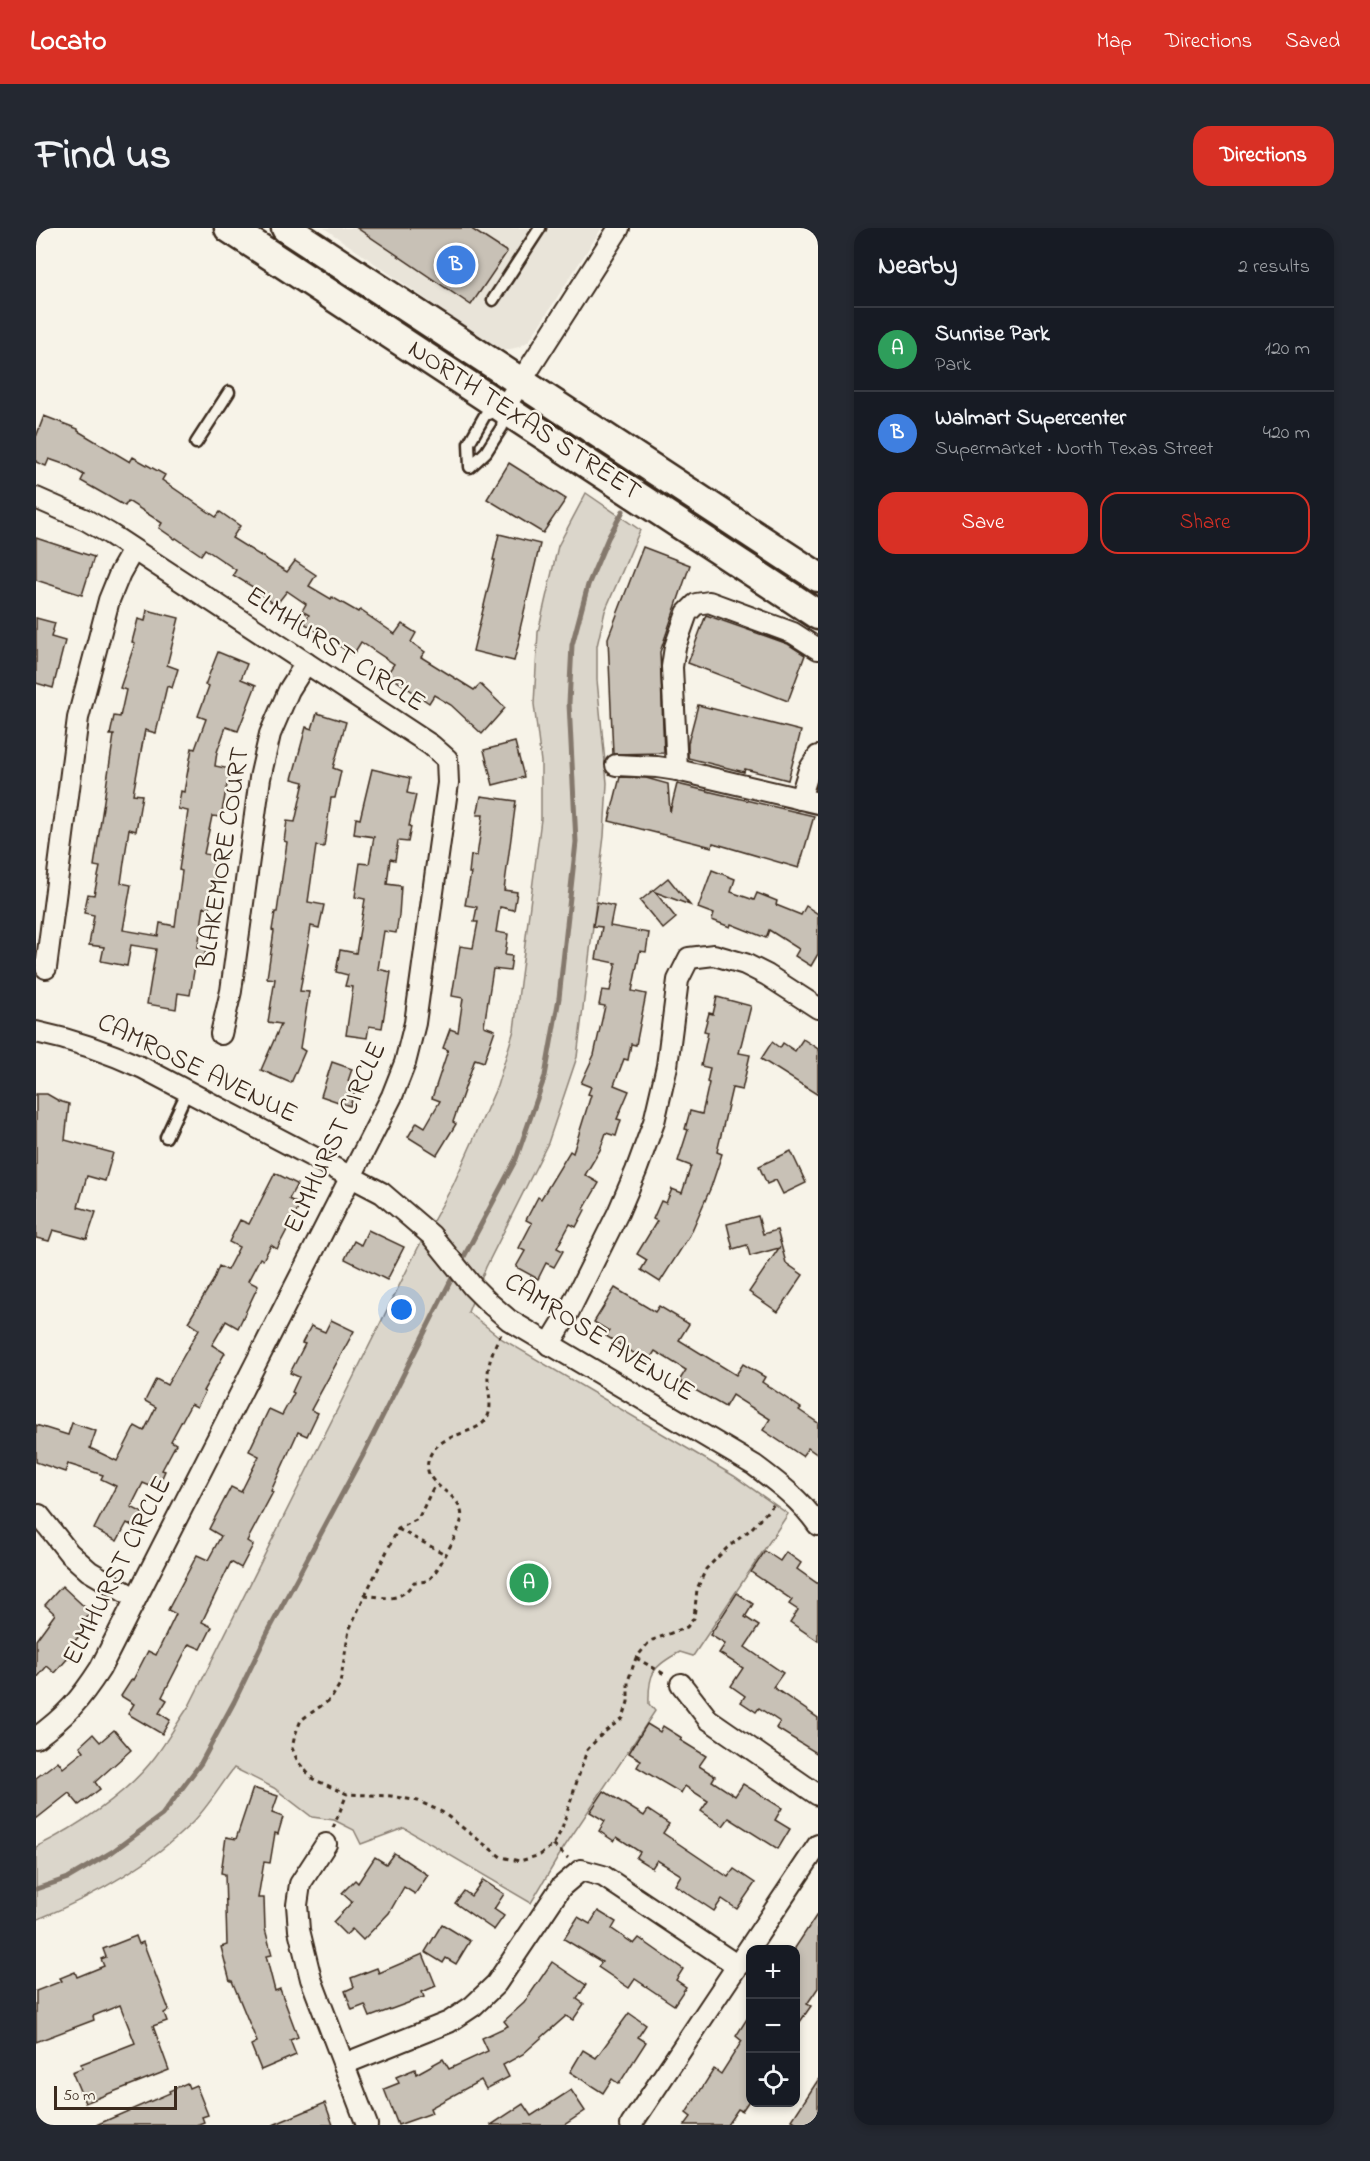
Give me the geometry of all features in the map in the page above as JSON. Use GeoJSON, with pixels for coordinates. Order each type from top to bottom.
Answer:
{"type":"FeatureCollection","features":[{"type":"Feature","properties":{"kind":"main road","name":"NORTH TEXAS STREET"},"geometry":{"type":"LineString","coordinates":[[229,228],[818,615]]}},
{"type":"Feature","properties":{"kind":"main road","name":"NORTH TEXAS STREET"},"geometry":{"type":"LineString","coordinates":[[286,228],[818,578]]}},
{"type":"Feature","properties":{"kind":"street"},"geometry":{"type":"LineString","coordinates":[[504,408],[620,228]]}},
{"type":"Feature","properties":{"kind":"street","name":"ELMHURST CIRCLE"},"geometry":{"type":"LineString","coordinates":[[36,498],[86,520],[431,745],[447,759],[448,783],[415,1023],[405,1063],[392,1096],[100,1669],[82,1696],[59,1722],[36,1738]]}},
{"type":"Feature","properties":{"kind":"street"},"geometry":{"type":"LineString","coordinates":[[46,968],[78,718],[109,600],[133,550]]}},
{"type":"Feature","properties":{"kind":"street"},"geometry":{"type":"LineString","coordinates":[[677,770],[672,667],[675,647],[687,614],[696,604],[709,602],[793,633],[818,650]]}},
{"type":"Feature","properties":{"kind":"street","name":"BLAKEMORE COURT"},"geometry":{"type":"LineString","coordinates":[[221,1034],[231,991],[260,778],[270,734],[289,690],[306,663]]}},
{"type":"Feature","properties":{"kind":"street"},"geometry":{"type":"LineString","coordinates":[[616,765],[657,766],[809,801],[809,770],[818,756]]}},
{"type":"Feature","properties":{"kind":"street"},"geometry":{"type":"LineString","coordinates":[[549,1345],[566,1317],[613,1224],[654,1122],[667,1066],[678,980],[689,958],[714,955],[745,964],[767,975],[818,1008]]}},
{"type":"Feature","properties":{"kind":"street","name":"CAMROSE AVENUE"},"geometry":{"type":"LineString","coordinates":[[36,1032],[70,1039],[106,1052],[382,1193],[431,1235],[473,1287],[509,1320],[754,1466],[815,1513]]}},
{"type":"Feature","properties":{"kind":"street"},"geometry":{"type":"LineString","coordinates":[[39,1515],[69,1553],[89,1571],[135,1598]]}},
{"type":"Feature","properties":{"kind":"street"},"geometry":{"type":"LineString","coordinates":[[681,1684],[708,1719],[818,1795]]}},
{"type":"Feature","properties":{"kind":"street"},"geometry":{"type":"LineString","coordinates":[[326,1844],[300,1884],[297,1905],[299,1930],[311,1979],[367,2125]]}},
{"type":"Feature","properties":{"kind":"street"},"geometry":{"type":"LineString","coordinates":[[631,2125],[818,1845]]}},
{"type":"Feature","properties":{"kind":"street"},"geometry":{"type":"LineString","coordinates":[[344,2064],[449,2022],[473,2006],[496,1984],[561,1887],[581,1870],[603,1876],[738,1966]]}},
{"type":"Feature","properties":{"kind":"lane"},"geometry":{"type":"LineString","coordinates":[[493,300],[540,228]]}},
{"type":"Feature","properties":{"kind":"lane"},"geometry":{"type":"LineString","coordinates":[[196,443],[229,392]]}},
{"type":"Feature","properties":{"kind":"lane"},"geometry":{"type":"LineString","coordinates":[[504,408],[502,427],[486,452],[470,466],[469,443],[485,415],[504,408]]}},
{"type":"Feature","properties":{"kind":"lane"},"geometry":{"type":"LineString","coordinates":[[166,1137],[187,1092]]}},
{"type":"Feature","properties":{"kind":"path"},"geometry":{"type":"LineString","coordinates":[[365,1595],[394,1598],[406,1593],[414,1582],[428,1580],[435,1573],[445,1554],[461,1522],[462,1511],[457,1500],[435,1484],[429,1472],[428,1460],[434,1448],[458,1433],[477,1426],[487,1418],[490,1406],[487,1379],[493,1348],[509,1320]]}},
{"type":"Feature","properties":{"kind":"path"},"geometry":{"type":"LineString","coordinates":[[435,1484],[418,1519],[398,1529],[365,1595],[349,1630],[340,1684],[331,1699],[301,1720],[292,1748],[298,1762],[313,1779],[347,1794],[391,1796],[418,1801],[442,1812],[501,1857],[520,1861],[540,1855],[554,1845],[571,1807],[587,1750],[603,1733],[623,1718],[628,1702],[628,1681],[636,1659],[650,1641],[687,1627],[694,1618],[697,1589],[706,1569],[751,1529],[787,1490]]}},
{"type":"Feature","properties":{"kind":"path"},"geometry":{"type":"LineString","coordinates":[[398,1529],[445,1554]]}},
{"type":"Feature","properties":{"kind":"path"},"geometry":{"type":"LineString","coordinates":[[636,1659],[681,1684]]}},
{"type":"Feature","properties":{"kind":"path"},"geometry":{"type":"LineString","coordinates":[[326,1844],[347,1794]]}},
{"type":"Feature","properties":{"kind":"shaded area"},"geometry":{"type":"Polygon","coordinates":[[[324,228],[602,228],[529,341],[519,347],[506,350],[493,346],[324,228]]]}},
{"type":"Feature","properties":{"kind":"shaded area"},"geometry":{"type":"Polygon","coordinates":[[[586,493],[640,530],[605,611],[597,646],[597,680],[607,783],[604,836],[577,1057],[548,1143],[486,1267],[468,1312],[502,1339],[734,1476],[788,1514],[693,1656],[680,1652],[658,1666],[654,1672],[651,1678],[649,1704],[655,1711],[563,1849],[531,1903],[404,1828],[361,1844],[354,1830],[334,1820],[312,1817],[274,1788],[234,1768],[198,1817],[157,1853],[98,1891],[36,1920],[36,1847],[68,1830],[130,1784],[155,1757],[189,1706],[418,1248],[453,1185],[497,1086],[514,1030],[541,819],[541,762],[534,704],[538,632],[558,546],[586,493]]]}},
{"type":"Feature","properties":{"kind":"building"},"geometry":{"type":"Polygon","coordinates":[[[357,228],[470,228],[507,252],[471,305],[357,228]]]}},
{"type":"Feature","properties":{"kind":"building"},"geometry":{"type":"Polygon","coordinates":[[[44,416],[78,429],[130,462],[133,457],[165,475],[162,480],[216,517],[220,512],[240,526],[232,538],[287,572],[295,561],[316,575],[309,586],[331,599],[332,597],[358,612],[360,610],[395,634],[402,624],[416,633],[411,642],[425,652],[421,657],[474,690],[480,684],[505,708],[482,734],[451,705],[434,695],[429,703],[387,674],[394,664],[361,642],[353,655],[304,623],[309,615],[302,611],[306,604],[287,591],[276,605],[260,594],[261,592],[233,575],[236,570],[205,549],[201,555],[175,539],[159,528],[162,523],[128,501],[125,506],[81,481],[84,475],[69,466],[49,459],[46,466],[36,462],[36,437],[44,416]]]}},
{"type":"Feature","properties":{"kind":"building"},"geometry":{"type":"Polygon","coordinates":[[[509,463],[566,499],[543,533],[487,499],[509,463]]]}},
{"type":"Feature","properties":{"kind":"building"},"geometry":{"type":"Polygon","coordinates":[[[499,534],[540,544],[514,661],[473,651],[499,534]]]}},
{"type":"Feature","properties":{"kind":"building"},"geometry":{"type":"Polygon","coordinates":[[[36,538],[94,557],[82,595],[36,580],[36,538]]]}},
{"type":"Feature","properties":{"kind":"building"},"geometry":{"type":"Polygon","coordinates":[[[643,547],[690,565],[660,652],[664,753],[613,754],[608,638],[643,547]]]}},
{"type":"Feature","properties":{"kind":"building"},"geometry":{"type":"Polygon","coordinates":[[[147,610],[179,618],[167,665],[178,669],[172,688],[167,686],[156,733],[145,730],[133,794],[142,795],[136,831],[129,829],[121,883],[131,885],[123,930],[158,936],[160,923],[175,926],[182,871],[179,870],[188,811],[178,809],[181,791],[184,792],[192,748],[195,749],[206,719],[198,716],[209,686],[205,685],[218,652],[247,664],[241,679],[256,685],[238,731],[226,727],[217,752],[215,766],[230,769],[221,817],[212,816],[204,854],[217,856],[209,908],[204,907],[198,947],[206,948],[203,966],[195,965],[190,995],[178,993],[176,1009],[147,1004],[156,949],[131,945],[127,966],[101,961],[104,947],[89,945],[94,915],[84,913],[88,894],[94,895],[100,867],[94,866],[114,735],[110,735],[114,716],[120,717],[126,690],[120,688],[135,643],[132,642],[138,619],[145,621],[147,610]]]}},
{"type":"Feature","properties":{"kind":"building"},"geometry":{"type":"Polygon","coordinates":[[[706,615],[788,644],[805,655],[788,701],[688,663],[706,615]]]}},
{"type":"Feature","properties":{"kind":"building"},"geometry":{"type":"Polygon","coordinates":[[[36,618],[55,623],[51,637],[65,641],[53,688],[36,683],[36,618]]]}},
{"type":"Feature","properties":{"kind":"building"},"geometry":{"type":"Polygon","coordinates":[[[698,705],[801,731],[788,780],[688,758],[688,743],[698,705]]]}},
{"type":"Feature","properties":{"kind":"building"},"geometry":{"type":"Polygon","coordinates":[[[317,713],[346,722],[333,768],[341,771],[335,798],[331,798],[324,847],[316,846],[308,902],[324,905],[319,928],[311,926],[300,991],[309,992],[300,1048],[305,1051],[291,1083],[261,1070],[281,1024],[268,1022],[275,979],[267,978],[274,931],[272,930],[275,912],[277,912],[287,842],[284,841],[287,821],[295,822],[304,782],[292,779],[306,727],[312,729],[317,713]]]}},
{"type":"Feature","properties":{"kind":"building"},"geometry":{"type":"Polygon","coordinates":[[[515,742],[524,777],[493,785],[484,750],[515,742]]]}},
{"type":"Feature","properties":{"kind":"building"},"geometry":{"type":"Polygon","coordinates":[[[372,769],[410,778],[407,793],[416,795],[408,842],[398,841],[395,860],[390,859],[387,884],[401,886],[399,915],[396,933],[384,931],[378,969],[391,972],[382,1028],[369,1026],[367,1038],[346,1035],[353,987],[345,986],[348,975],[336,972],[340,950],[356,953],[365,899],[355,897],[360,863],[369,864],[374,837],[354,834],[356,818],[360,819],[372,769]]]}},
{"type":"Feature","properties":{"kind":"building"},"geometry":{"type":"Polygon","coordinates":[[[620,777],[646,778],[668,784],[670,812],[677,784],[814,816],[799,868],[713,843],[712,847],[609,821],[620,777]]]}},
{"type":"Feature","properties":{"kind":"building"},"geometry":{"type":"Polygon","coordinates":[[[481,796],[516,801],[504,890],[517,892],[514,910],[500,907],[496,932],[508,934],[505,955],[512,956],[510,971],[493,969],[484,1026],[495,1030],[484,1062],[475,1059],[453,1122],[456,1124],[437,1155],[408,1137],[417,1122],[425,1127],[440,1101],[432,1098],[448,1050],[443,1048],[450,1029],[458,1032],[463,998],[452,996],[460,946],[473,948],[478,922],[474,922],[477,907],[465,905],[471,873],[469,873],[471,855],[477,856],[483,815],[477,815],[481,796]]]}},
{"type":"Feature","properties":{"kind":"building"},"geometry":{"type":"Polygon","coordinates":[[[712,870],[735,879],[731,892],[754,900],[757,893],[777,901],[776,905],[801,915],[806,906],[818,914],[818,954],[811,966],[795,956],[799,949],[769,930],[766,938],[731,924],[730,927],[712,920],[714,914],[698,908],[712,870]]]}},
{"type":"Feature","properties":{"kind":"building"},"geometry":{"type":"Polygon","coordinates":[[[668,878],[690,905],[655,892],[676,918],[663,929],[640,901],[668,878]]]}},
{"type":"Feature","properties":{"kind":"building"},"geometry":{"type":"Polygon","coordinates":[[[597,902],[614,906],[610,926],[649,933],[646,952],[640,951],[632,991],[646,994],[636,1045],[631,1044],[628,1060],[624,1059],[614,1085],[629,1091],[617,1119],[621,1120],[616,1136],[606,1133],[600,1150],[585,1175],[599,1183],[576,1227],[570,1224],[557,1248],[563,1251],[554,1267],[546,1263],[538,1279],[516,1267],[525,1251],[519,1248],[532,1223],[526,1220],[538,1197],[541,1199],[570,1151],[573,1153],[591,1095],[588,1094],[591,1087],[581,1083],[594,1055],[605,1006],[599,1005],[602,990],[610,991],[616,963],[596,959],[602,927],[593,926],[597,902]]]}},
{"type":"Feature","properties":{"kind":"building"},"geometry":{"type":"Polygon","coordinates":[[[717,997],[751,1006],[739,1053],[750,1055],[742,1090],[732,1088],[717,1152],[722,1154],[711,1187],[690,1235],[660,1282],[641,1270],[647,1260],[637,1254],[657,1221],[653,1219],[661,1201],[666,1203],[672,1189],[682,1193],[691,1166],[678,1161],[688,1130],[685,1129],[690,1111],[702,1114],[710,1068],[701,1066],[708,1032],[704,1031],[709,1013],[713,1014],[717,997]]]}},
{"type":"Feature","properties":{"kind":"building"},"geometry":{"type":"Polygon","coordinates":[[[803,1039],[818,1049],[818,1095],[761,1059],[772,1042],[780,1048],[783,1043],[795,1051],[803,1039]]]}},
{"type":"Feature","properties":{"kind":"building"},"geometry":{"type":"Polygon","coordinates":[[[332,1062],[352,1069],[348,1081],[357,1084],[350,1106],[321,1096],[332,1062]]]}},
{"type":"Feature","properties":{"kind":"building"},"geometry":{"type":"Polygon","coordinates":[[[36,1094],[47,1094],[69,1104],[65,1140],[113,1153],[105,1181],[87,1176],[78,1207],[96,1212],[87,1239],[53,1230],[49,1241],[36,1238],[36,1094]]]}},
{"type":"Feature","properties":{"kind":"building"},"geometry":{"type":"Polygon","coordinates":[[[791,1151],[806,1183],[783,1194],[776,1180],[767,1184],[759,1166],[791,1151]]]}},
{"type":"Feature","properties":{"kind":"building"},"geometry":{"type":"Polygon","coordinates":[[[275,1173],[297,1184],[289,1199],[300,1205],[277,1249],[271,1245],[263,1260],[260,1258],[248,1281],[258,1286],[238,1328],[226,1321],[212,1345],[225,1353],[203,1391],[205,1392],[197,1407],[191,1404],[171,1441],[176,1444],[162,1470],[165,1471],[157,1489],[143,1483],[131,1507],[143,1513],[136,1528],[127,1523],[117,1541],[94,1529],[116,1486],[101,1479],[103,1475],[68,1464],[65,1472],[36,1462],[36,1425],[68,1435],[72,1423],[96,1431],[90,1448],[117,1461],[135,1426],[144,1431],[156,1407],[145,1401],[156,1379],[167,1385],[199,1329],[188,1322],[213,1281],[219,1266],[227,1270],[239,1247],[229,1242],[240,1220],[249,1224],[275,1173]]]}},
{"type":"Feature","properties":{"kind":"building"},"geometry":{"type":"Polygon","coordinates":[[[758,1216],[763,1234],[777,1230],[786,1263],[803,1275],[778,1312],[749,1292],[779,1248],[750,1256],[747,1245],[733,1249],[727,1224],[758,1216]]]}},
{"type":"Feature","properties":{"kind":"building"},"geometry":{"type":"Polygon","coordinates":[[[368,1230],[404,1247],[387,1280],[345,1259],[354,1241],[361,1245],[368,1230]]]}},
{"type":"Feature","properties":{"kind":"building"},"geometry":{"type":"Polygon","coordinates":[[[615,1288],[655,1312],[659,1306],[689,1324],[679,1340],[736,1375],[743,1364],[765,1377],[762,1382],[801,1408],[799,1410],[818,1423],[818,1455],[808,1448],[802,1456],[763,1430],[770,1419],[732,1395],[725,1407],[679,1381],[686,1370],[655,1351],[648,1362],[606,1336],[609,1331],[594,1322],[615,1288]]]}},
{"type":"Feature","properties":{"kind":"building"},"geometry":{"type":"Polygon","coordinates":[[[331,1320],[354,1331],[311,1410],[318,1413],[307,1436],[298,1432],[271,1491],[273,1492],[247,1541],[253,1545],[241,1568],[231,1562],[202,1622],[212,1627],[201,1649],[189,1644],[162,1697],[167,1700],[159,1713],[170,1720],[162,1734],[128,1714],[134,1704],[121,1696],[133,1680],[148,1651],[156,1655],[176,1614],[168,1610],[197,1555],[208,1560],[221,1536],[209,1529],[231,1487],[241,1492],[259,1456],[249,1451],[269,1409],[282,1415],[294,1393],[292,1392],[299,1377],[290,1373],[305,1344],[302,1343],[311,1326],[325,1332],[331,1320]]]}},
{"type":"Feature","properties":{"kind":"building"},"geometry":{"type":"Polygon","coordinates":[[[765,1551],[780,1561],[786,1552],[801,1563],[797,1569],[818,1584],[818,1641],[790,1622],[798,1610],[789,1604],[792,1600],[751,1572],[765,1551]]]}},
{"type":"Feature","properties":{"kind":"building"},"geometry":{"type":"Polygon","coordinates":[[[62,1586],[91,1613],[79,1626],[84,1631],[63,1654],[68,1658],[55,1673],[47,1666],[36,1679],[36,1640],[55,1614],[45,1605],[62,1586]]]}},
{"type":"Feature","properties":{"kind":"building"},"geometry":{"type":"Polygon","coordinates":[[[737,1593],[753,1604],[745,1617],[759,1626],[745,1647],[783,1673],[773,1687],[818,1718],[818,1754],[776,1728],[780,1722],[759,1708],[756,1712],[741,1702],[745,1696],[731,1686],[743,1668],[719,1653],[725,1644],[710,1635],[737,1593]]]}},
{"type":"Feature","properties":{"kind":"building"},"geometry":{"type":"Polygon","coordinates":[[[647,1724],[660,1732],[663,1726],[706,1756],[699,1766],[715,1776],[712,1781],[735,1796],[743,1784],[782,1808],[775,1820],[790,1829],[778,1849],[729,1818],[723,1826],[701,1811],[708,1801],[685,1786],[681,1793],[637,1767],[641,1760],[629,1753],[647,1724]]]}},
{"type":"Feature","properties":{"kind":"building"},"geometry":{"type":"Polygon","coordinates":[[[114,1730],[131,1750],[95,1782],[100,1789],[79,1805],[69,1793],[36,1819],[36,1778],[58,1761],[63,1768],[84,1751],[80,1746],[93,1734],[100,1742],[114,1730]]]}},
{"type":"Feature","properties":{"kind":"building"},"geometry":{"type":"Polygon","coordinates":[[[253,1788],[278,1796],[272,1813],[283,1817],[278,1834],[275,1833],[270,1863],[264,1862],[258,1898],[264,1898],[265,1929],[272,1955],[266,1956],[275,1991],[280,1989],[298,2037],[290,2040],[296,2055],[261,2070],[251,2045],[257,2042],[232,1981],[230,1981],[221,1947],[227,1945],[225,1874],[221,1873],[226,1837],[236,1839],[253,1788]]]}},
{"type":"Feature","properties":{"kind":"building"},"geometry":{"type":"Polygon","coordinates":[[[604,1791],[644,1816],[648,1810],[669,1824],[663,1833],[728,1877],[734,1869],[755,1883],[737,1909],[722,1899],[714,1911],[675,1885],[681,1875],[657,1860],[652,1868],[636,1858],[640,1852],[617,1837],[614,1841],[599,1831],[605,1821],[590,1812],[604,1791]]]}},
{"type":"Feature","properties":{"kind":"building"},"geometry":{"type":"Polygon","coordinates":[[[394,1853],[428,1875],[415,1894],[404,1887],[389,1913],[363,1940],[352,1929],[346,1935],[333,1922],[352,1902],[342,1893],[355,1880],[358,1883],[375,1857],[386,1864],[394,1853]]]}},
{"type":"Feature","properties":{"kind":"building"},"geometry":{"type":"Polygon","coordinates":[[[483,1880],[504,1894],[494,1909],[504,1916],[494,1930],[455,1903],[464,1891],[471,1896],[483,1880]]]}},
{"type":"Feature","properties":{"kind":"building"},"geometry":{"type":"Polygon","coordinates":[[[598,1911],[616,1922],[612,1929],[634,1944],[639,1938],[683,1969],[676,1980],[686,1987],[674,2005],[635,1979],[629,1988],[598,1967],[602,1962],[564,1939],[578,1917],[590,1924],[598,1911]]]}},
{"type":"Feature","properties":{"kind":"building"},"geometry":{"type":"Polygon","coordinates":[[[818,1913],[818,1988],[807,2004],[811,2006],[800,2022],[800,1945],[797,1945],[818,1913]]]}},
{"type":"Feature","properties":{"kind":"building"},"geometry":{"type":"Polygon","coordinates":[[[442,1924],[470,1941],[456,1964],[446,1958],[443,1963],[425,1952],[442,1924]]]}},
{"type":"Feature","properties":{"kind":"building"},"geometry":{"type":"Polygon","coordinates":[[[136,1936],[139,1944],[143,1942],[169,2010],[164,2013],[167,2021],[153,2026],[169,2070],[85,2103],[72,2072],[82,2068],[81,2064],[135,2043],[120,2005],[93,2016],[94,2020],[36,2042],[36,1991],[62,1981],[60,1978],[75,1972],[77,1977],[104,1966],[101,1959],[106,1957],[103,1949],[136,1936]]]}},
{"type":"Feature","properties":{"kind":"building"},"geometry":{"type":"Polygon","coordinates":[[[423,1954],[436,1986],[422,1992],[424,1997],[370,2017],[365,2005],[352,2010],[345,1991],[354,1987],[351,1978],[377,1968],[379,1973],[423,1954]]]}},
{"type":"Feature","properties":{"kind":"building"},"geometry":{"type":"Polygon","coordinates":[[[552,1962],[586,1985],[577,1999],[584,2004],[573,2020],[566,2016],[523,2054],[503,2065],[509,2077],[486,2089],[481,2080],[430,2108],[432,2113],[398,2125],[384,2089],[399,2083],[396,2077],[415,2069],[416,2074],[443,2059],[449,2069],[488,2051],[482,2038],[508,2026],[504,2021],[524,2003],[552,1962]]]}},
{"type":"Feature","properties":{"kind":"building"},"geometry":{"type":"Polygon","coordinates":[[[629,2013],[646,2025],[638,2037],[646,2042],[619,2084],[612,2079],[603,2093],[570,2072],[583,2050],[596,2058],[629,2013]]]}},
{"type":"Feature","properties":{"kind":"building"},"geometry":{"type":"Polygon","coordinates":[[[746,2020],[746,2105],[742,2111],[738,2109],[727,2125],[685,2125],[691,2117],[686,2113],[714,2069],[721,2074],[742,2041],[736,2036],[746,2020]]]}},
{"type":"Feature","properties":{"kind":"building"},"geometry":{"type":"Polygon","coordinates":[[[818,2080],[818,2125],[800,2125],[792,2120],[818,2080]]]}},
{"type":"Feature","properties":{"kind":"building"},"geometry":{"type":"Polygon","coordinates":[[[187,2083],[189,2088],[196,2085],[208,2115],[202,2117],[204,2122],[196,2125],[96,2125],[170,2093],[169,2091],[187,2083]]]}},
{"type":"Feature","properties":{"kind":"building"},"geometry":{"type":"Polygon","coordinates":[[[571,2090],[585,2111],[564,2125],[491,2125],[523,2104],[531,2116],[571,2090]]]}},
{"type":"Feature","properties":{"kind":"building"},"geometry":{"type":"Polygon","coordinates":[[[325,2103],[333,2125],[273,2125],[325,2103]]]}},
{"type":"Feature","properties":{"kind":"waterway"},"geometry":{"type":"LineString","coordinates":[[460,1264],[516,1159],[545,1076],[559,998],[576,842],[569,703],[572,645],[588,585],[608,538],[623,511]]}},
{"type":"Feature","properties":{"kind":"waterway"},"geometry":{"type":"LineString","coordinates":[[36,1889],[68,1878],[112,1852],[162,1815],[201,1763],[363,1455],[455,1272]]}},
{"type":"Feature","properties":{"kind":"place","name":"Walmart Supercenter"},"geometry":{"type":"Point","coordinates":[456,265]}},
{"type":"Feature","properties":{"kind":"place","name":"Sunrise Park"},"geometry":{"type":"Point","coordinates":[529,1583]}}]}
